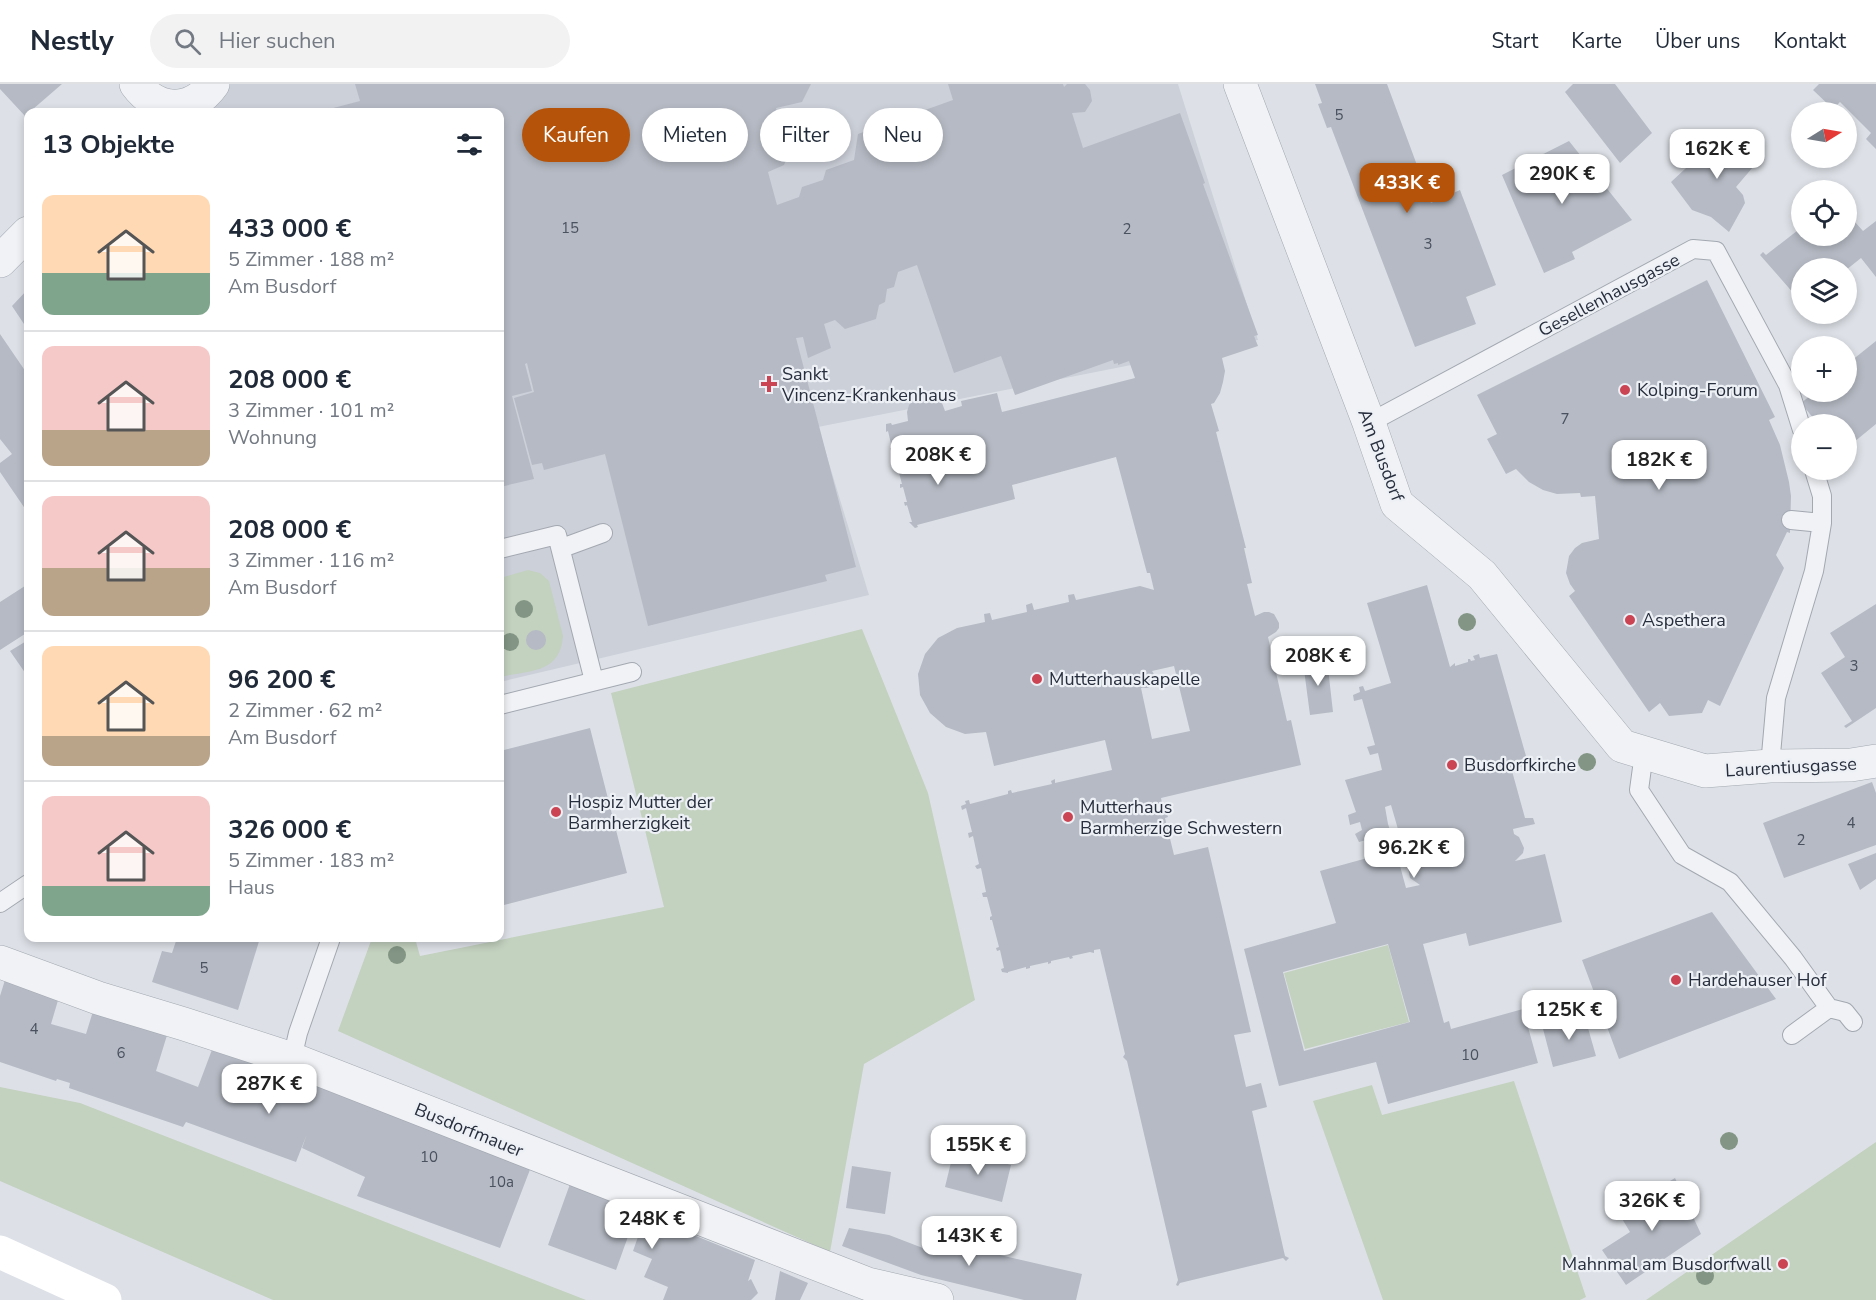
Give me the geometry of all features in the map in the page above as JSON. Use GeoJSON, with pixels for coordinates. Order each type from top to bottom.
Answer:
{"type":"FeatureCollection","features":[{"type":"Feature","properties":{"kind":"main road"},"geometry":{"type":"LineString","coordinates":[[0,1252],[105,1300]]}},
{"type":"Feature","properties":{"kind":"street"},"geometry":{"type":"LineString","coordinates":[[146,100],[178,106],[190,103],[207,93],[213,84]]}},
{"type":"Feature","properties":{"kind":"street","name":"Am Busdorf"},"geometry":{"type":"LineString","coordinates":[[1240,84],[1370,423],[1397,504],[1482,575],[1622,746],[1705,771]]}},
{"type":"Feature","properties":{"kind":"street"},"geometry":{"type":"LineString","coordinates":[[0,261],[24,237]]}},
{"type":"Feature","properties":{"kind":"street","name":"Laurentiusgasse"},"geometry":{"type":"LineString","coordinates":[[1705,771],[1770,766],[1851,765],[1876,761]]}},
{"type":"Feature","properties":{"kind":"street","name":"Busdorfmauer"},"geometry":{"type":"LineString","coordinates":[[0,962],[98,998],[292,1059],[868,1284],[937,1300]]}},
{"type":"Feature","properties":{"kind":"lane","name":"Gesellenhausgasse"},"geometry":{"type":"LineString","coordinates":[[1370,423],[1693,249],[1716,251],[1788,385],[1797,414]]}},
{"type":"Feature","properties":{"kind":"lane"},"geometry":{"type":"LineString","coordinates":[[1770,766],[1776,698],[1814,571],[1822,523],[1822,496],[1817,480]]}},
{"type":"Feature","properties":{"kind":"lane"},"geometry":{"type":"LineString","coordinates":[[1791,520],[1822,523]]}},
{"type":"Feature","properties":{"kind":"lane"},"geometry":{"type":"LineString","coordinates":[[562,548],[603,533]]}},
{"type":"Feature","properties":{"kind":"lane"},"geometry":{"type":"LineString","coordinates":[[504,548],[557,535],[594,681]]}},
{"type":"Feature","properties":{"kind":"lane"},"geometry":{"type":"LineString","coordinates":[[504,704],[632,672]]}},
{"type":"Feature","properties":{"kind":"lane"},"geometry":{"type":"LineString","coordinates":[[1644,753],[1639,790],[1682,855],[1730,882],[1793,958],[1829,1008],[1845,1012],[1853,1022]]}},
{"type":"Feature","properties":{"kind":"lane"},"geometry":{"type":"LineString","coordinates":[[0,903],[24,887]]}},
{"type":"Feature","properties":{"kind":"lane"},"geometry":{"type":"LineString","coordinates":[[292,1059],[298,1033],[330,942]]}},
{"type":"Feature","properties":{"kind":"lane"},"geometry":{"type":"LineString","coordinates":[[1791,1035],[1829,1008]]}},
{"type":"Feature","properties":{"kind":"shaded area","name":"Sankt Vincenz-Krankenhaus"},"geometry":{"type":"Polygon","coordinates":[[[210,84],[1178,84],[1258,340],[818,427],[869,595],[504,681],[504,108],[185,108],[210,84]]]}},
{"type":"Feature","properties":{"kind":"green space"},"geometry":{"type":"Polygon","coordinates":[[[528,570],[540,573],[549,581],[563,636],[561,648],[550,664],[532,671],[504,676],[504,577],[528,570]]]}},
{"type":"Feature","properties":{"kind":"green space"},"geometry":{"type":"Polygon","coordinates":[[[862,629],[928,793],[975,1000],[864,1064],[830,1252],[338,1031],[371,942],[416,942],[420,956],[490,942],[504,942],[504,939],[664,907],[611,693],[862,629]]]}},
{"type":"Feature","properties":{"kind":"green space"},"geometry":{"type":"Polygon","coordinates":[[[1388,945],[1409,1022],[1305,1049],[1284,973],[1388,945]]]}},
{"type":"Feature","properties":{"kind":"green space"},"geometry":{"type":"Polygon","coordinates":[[[1514,1081],[1586,1297],[1580,1300],[1383,1300],[1313,1101],[1372,1085],[1382,1115],[1514,1081]]]}},
{"type":"Feature","properties":{"kind":"green space"},"geometry":{"type":"Polygon","coordinates":[[[0,1087],[80,1103],[586,1300],[273,1300],[0,1181],[0,1087]]]}},
{"type":"Feature","properties":{"kind":"green space"},"geometry":{"type":"Polygon","coordinates":[[[1876,1142],[1876,1300],[1646,1300],[1876,1142]]]}},
{"type":"Feature","properties":{"kind":"building"},"geometry":{"type":"Polygon","coordinates":[[[0,84],[62,84],[34,108],[24,108],[24,115],[0,89],[0,84]]]}},
{"type":"Feature","properties":{"kind":"building"},"geometry":{"type":"Polygon","coordinates":[[[355,84],[811,84],[802,102],[776,108],[760,108],[760,162],[785,162],[784,165],[768,172],[777,205],[799,197],[802,187],[823,180],[826,170],[854,160],[858,134],[863,132],[863,162],[943,162],[943,108],[931,108],[953,100],[948,84],[1063,84],[1064,87],[1067,84],[1085,84],[1090,90],[1092,101],[1085,112],[1072,113],[1083,148],[1180,113],[1205,183],[1203,184],[1258,335],[1254,336],[1258,346],[1222,358],[1225,371],[1223,382],[1220,393],[1211,404],[1246,548],[1244,548],[1252,583],[1247,584],[1255,616],[1269,612],[1274,614],[1279,623],[1276,632],[1268,637],[1287,721],[1291,720],[1301,765],[1161,798],[1164,814],[1167,813],[1168,817],[1165,818],[1174,855],[1208,847],[1251,1032],[1234,1035],[1246,1087],[1261,1083],[1267,1107],[1252,1111],[1285,1256],[1289,1258],[1286,1261],[1283,1258],[1176,1285],[1178,1280],[1127,1061],[1123,1057],[1125,1054],[1100,949],[1094,950],[1094,953],[1072,956],[1073,958],[1070,959],[1069,957],[1051,961],[1048,964],[1048,962],[1030,966],[1026,969],[1026,967],[1008,973],[1002,972],[1001,969],[1004,968],[1000,950],[997,951],[996,948],[999,947],[992,920],[990,920],[992,916],[987,897],[983,897],[982,893],[986,892],[981,868],[977,869],[975,866],[979,864],[973,836],[969,838],[968,833],[972,832],[966,808],[962,810],[961,806],[969,800],[970,804],[1008,794],[1011,790],[1012,793],[1052,784],[1051,781],[1055,779],[1055,783],[1112,770],[1105,740],[994,766],[986,732],[965,734],[946,727],[930,713],[920,695],[918,674],[925,654],[938,638],[957,628],[985,622],[984,614],[990,613],[992,620],[1027,612],[1026,605],[1032,603],[1034,610],[1069,602],[1068,595],[1074,594],[1076,600],[1140,586],[1154,590],[1150,573],[1147,573],[1116,457],[1012,485],[1015,499],[917,525],[918,527],[915,528],[909,522],[912,522],[907,505],[905,506],[904,502],[907,502],[903,487],[900,488],[902,484],[898,469],[896,470],[895,467],[897,466],[894,451],[890,448],[892,448],[888,431],[886,432],[886,424],[891,423],[892,425],[908,421],[909,405],[922,395],[937,398],[945,411],[962,406],[961,401],[997,393],[1002,412],[1135,378],[1129,361],[1118,365],[1118,363],[1114,364],[1113,360],[1015,395],[1001,356],[954,373],[917,265],[898,272],[894,287],[887,289],[885,302],[879,305],[876,319],[845,329],[835,320],[824,324],[831,348],[808,358],[803,337],[796,338],[856,567],[825,575],[827,581],[648,626],[605,454],[544,470],[542,463],[532,465],[514,398],[534,392],[527,363],[525,364],[532,391],[512,396],[534,479],[504,486],[504,108],[333,108],[360,101],[355,84]],[[1174,666],[1152,671],[1155,676],[1153,685],[1141,688],[1152,739],[1190,731],[1174,666]]]}},
{"type":"Feature","properties":{"kind":"building"},"geometry":{"type":"Polygon","coordinates":[[[1315,84],[1387,84],[1431,203],[1460,190],[1496,285],[1466,297],[1476,324],[1415,347],[1331,127],[1327,128],[1318,104],[1322,103],[1315,84]]]}},
{"type":"Feature","properties":{"kind":"building"},"geometry":{"type":"Polygon","coordinates":[[[1573,84],[1615,84],[1652,133],[1620,163],[1565,92],[1573,84]]]}},
{"type":"Feature","properties":{"kind":"building"},"geometry":{"type":"Polygon","coordinates":[[[1819,84],[1876,84],[1876,149],[1866,139],[1871,133],[1857,119],[1857,102],[1826,102],[1813,90],[1819,84]]]}},
{"type":"Feature","properties":{"kind":"building"},"geometry":{"type":"Polygon","coordinates":[[[1728,129],[1759,160],[1736,187],[1743,195],[1745,203],[1729,232],[1711,217],[1692,210],[1671,182],[1728,129]]]}},
{"type":"Feature","properties":{"kind":"building"},"geometry":{"type":"Polygon","coordinates":[[[1569,141],[1632,220],[1572,252],[1575,259],[1544,273],[1502,175],[1569,141]]]}},
{"type":"Feature","properties":{"kind":"building"},"geometry":{"type":"Polygon","coordinates":[[[1876,221],[1876,277],[1861,258],[1857,261],[1857,258],[1791,258],[1791,290],[1760,255],[1763,252],[1766,255],[1791,236],[1791,246],[1857,246],[1857,224],[1863,231],[1876,221]]]}},
{"type":"Feature","properties":{"kind":"building"},"geometry":{"type":"Polygon","coordinates":[[[1707,280],[1775,417],[1769,420],[1780,445],[1789,482],[1790,533],[1787,532],[1776,555],[1784,568],[1720,706],[1708,700],[1702,713],[1669,716],[1660,703],[1649,712],[1569,596],[1575,591],[1566,573],[1569,556],[1582,543],[1599,539],[1595,496],[1581,497],[1580,493],[1557,494],[1543,490],[1529,482],[1516,469],[1506,474],[1487,439],[1497,434],[1477,395],[1707,280]]]}},
{"type":"Feature","properties":{"kind":"building"},"geometry":{"type":"Polygon","coordinates":[[[24,293],[24,324],[12,306],[24,293]]]}},
{"type":"Feature","properties":{"kind":"building"},"geometry":{"type":"Polygon","coordinates":[[[0,334],[24,369],[24,507],[0,472],[0,463],[12,454],[0,439],[0,334]]]}},
{"type":"Feature","properties":{"kind":"building"},"geometry":{"type":"Polygon","coordinates":[[[1876,341],[1876,424],[1857,440],[1857,414],[1810,414],[1801,403],[1857,402],[1857,356],[1876,341]]]}},
{"type":"Feature","properties":{"kind":"building"},"geometry":{"type":"Polygon","coordinates":[[[1427,585],[1450,667],[1455,663],[1455,666],[1468,662],[1468,659],[1475,660],[1473,656],[1479,654],[1480,658],[1497,654],[1528,763],[1512,771],[1525,818],[1533,818],[1535,824],[1513,829],[1524,848],[1523,853],[1515,861],[1545,854],[1562,922],[1469,946],[1466,933],[1423,944],[1444,1023],[1449,1021],[1451,1029],[1523,1009],[1538,1063],[1388,1104],[1376,1062],[1279,1086],[1244,949],[1336,923],[1320,871],[1371,857],[1366,840],[1359,842],[1355,834],[1362,830],[1360,822],[1350,825],[1348,815],[1356,812],[1345,780],[1382,770],[1378,753],[1370,755],[1367,747],[1375,745],[1362,699],[1354,701],[1353,695],[1360,692],[1359,687],[1363,686],[1365,691],[1391,683],[1367,603],[1427,585]],[[1391,805],[1385,807],[1397,852],[1404,850],[1391,805]],[[1413,857],[1407,858],[1408,864],[1400,866],[1406,888],[1420,885],[1410,878],[1408,868],[1413,857]],[[1388,944],[1283,972],[1304,1051],[1410,1022],[1388,944]]]}},
{"type":"Feature","properties":{"kind":"building"},"geometry":{"type":"Polygon","coordinates":[[[24,587],[24,635],[0,650],[0,602],[24,587]]]}},
{"type":"Feature","properties":{"kind":"building"},"geometry":{"type":"Polygon","coordinates":[[[1876,604],[1876,708],[1846,728],[1844,726],[1852,721],[1821,673],[1845,657],[1830,633],[1876,604]]]}},
{"type":"Feature","properties":{"kind":"building"},"geometry":{"type":"Polygon","coordinates":[[[532,630],[540,630],[546,636],[546,644],[540,650],[532,650],[526,644],[526,636],[532,630]]]}},
{"type":"Feature","properties":{"kind":"building"},"geometry":{"type":"Polygon","coordinates":[[[24,642],[24,671],[10,651],[24,642]]]}},
{"type":"Feature","properties":{"kind":"building"},"geometry":{"type":"Polygon","coordinates":[[[1327,659],[1333,712],[1310,715],[1303,662],[1327,659]]]}},
{"type":"Feature","properties":{"kind":"building","name":"Hospiz Mutter der Barmherzigkeit"},"geometry":{"type":"Polygon","coordinates":[[[590,728],[627,873],[504,905],[504,750],[590,728]]]}},
{"type":"Feature","properties":{"kind":"building"},"geometry":{"type":"Polygon","coordinates":[[[1872,782],[1876,793],[1876,845],[1784,878],[1763,823],[1872,782]]]}},
{"type":"Feature","properties":{"kind":"building"},"geometry":{"type":"Polygon","coordinates":[[[1876,853],[1876,879],[1860,890],[1848,864],[1876,853]]]}},
{"type":"Feature","properties":{"kind":"building","name":"Hardehauser Hof"},"geometry":{"type":"Polygon","coordinates":[[[1712,912],[1776,999],[1619,1059],[1582,960],[1712,912]]]}},
{"type":"Feature","properties":{"kind":"building"},"geometry":{"type":"Polygon","coordinates":[[[176,942],[259,942],[238,1010],[152,982],[162,951],[172,953],[176,942]]]}},
{"type":"Feature","properties":{"kind":"building"},"geometry":{"type":"Polygon","coordinates":[[[5,980],[59,997],[51,1024],[86,1034],[94,1008],[168,1032],[156,1071],[198,1087],[213,1047],[531,1167],[500,1248],[357,1196],[365,1177],[302,1148],[307,1134],[296,1162],[186,1122],[183,1127],[69,1088],[70,1083],[57,1079],[56,1081],[0,1062],[0,996],[5,980]]]}},
{"type":"Feature","properties":{"kind":"building"},"geometry":{"type":"Polygon","coordinates":[[[1584,1014],[1596,1056],[1553,1067],[1542,1025],[1584,1014]]]}},
{"type":"Feature","properties":{"kind":"building"},"geometry":{"type":"Polygon","coordinates":[[[954,1150],[1011,1165],[1002,1202],[945,1187],[954,1150]]]}},
{"type":"Feature","properties":{"kind":"building"},"geometry":{"type":"Polygon","coordinates":[[[852,1166],[891,1172],[885,1214],[846,1208],[852,1166]]]}},
{"type":"Feature","properties":{"kind":"building"},"geometry":{"type":"Polygon","coordinates":[[[1675,1178],[1701,1234],[1626,1285],[1602,1250],[1630,1232],[1618,1212],[1675,1178]]]}},
{"type":"Feature","properties":{"kind":"building"},"geometry":{"type":"Polygon","coordinates":[[[570,1184],[636,1211],[647,1220],[689,1237],[691,1234],[755,1260],[748,1281],[751,1279],[758,1293],[751,1300],[663,1300],[668,1287],[644,1277],[652,1259],[633,1251],[639,1234],[630,1231],[616,1270],[548,1245],[570,1184]]]}},
{"type":"Feature","properties":{"kind":"building"},"geometry":{"type":"Polygon","coordinates":[[[849,1228],[889,1235],[928,1250],[931,1239],[1082,1274],[1076,1300],[1024,1300],[921,1275],[842,1246],[849,1228]]]}},
{"type":"Feature","properties":{"kind":"building"},"geometry":{"type":"Polygon","coordinates":[[[780,1271],[808,1283],[800,1300],[775,1300],[780,1271]]]}},
{"type":"Feature","properties":{"kind":"place","name":"Sankt Vincenz-Krankenhaus"},"geometry":{"type":"Point","coordinates":[769,384]}},
{"type":"Feature","properties":{"kind":"place","name":"Kolping-Forum"},"geometry":{"type":"Point","coordinates":[1625,390]}},
{"type":"Feature","properties":{"kind":"place","name":"Aspethera"},"geometry":{"type":"Point","coordinates":[1630,620]}},
{"type":"Feature","properties":{"kind":"place","name":"Mutterhauskapelle"},"geometry":{"type":"Point","coordinates":[1037,679]}},
{"type":"Feature","properties":{"kind":"place","name":"Busdorfkirche"},"geometry":{"type":"Point","coordinates":[1452,765]}},
{"type":"Feature","properties":{"kind":"place","name":"Hospiz Mutter der Barmherzigkeit"},"geometry":{"type":"Point","coordinates":[556,812]}},
{"type":"Feature","properties":{"kind":"place","name":"Mutterhaus Barmherzige Schwestern"},"geometry":{"type":"Point","coordinates":[1068,817]}},
{"type":"Feature","properties":{"kind":"place","name":"Hardehauser Hof"},"geometry":{"type":"Point","coordinates":[1676,980]}},
{"type":"Feature","properties":{"kind":"place","name":"Mahnmal am Busdorfwall"},"geometry":{"type":"Point","coordinates":[1783,1264]}}]}
